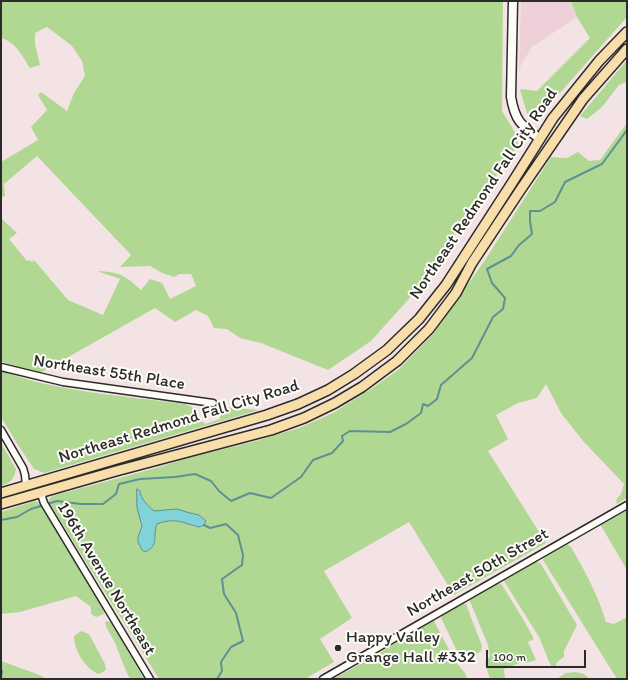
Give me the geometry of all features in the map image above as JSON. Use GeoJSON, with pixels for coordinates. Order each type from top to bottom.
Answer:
{"type":"FeatureCollection","features":[{"type":"Feature","properties":{"kind":"main road","name":"Northeast Redmond Fall City Road"},"geometry":{"type":"LineString","coordinates":[[1,493],[273,413],[298,404],[328,390],[354,374],[387,350],[419,318],[446,285],[553,118],[574,90],[627,32]]}},
{"type":"Feature","properties":{"kind":"main road","name":"Northeast Redmond Fall City Road"},"geometry":{"type":"LineString","coordinates":[[1,504],[271,430],[304,418],[329,406],[362,387],[397,361],[429,329],[456,293],[476,258],[583,99],[627,49]]}},
{"type":"Feature","properties":{"kind":"main road"},"geometry":{"type":"LineString","coordinates":[[540,139],[550,146]]}},
{"type":"Feature","properties":{"kind":"main road"},"geometry":{"type":"LineString","coordinates":[[44,491],[46,485],[51,479]]}},
{"type":"Feature","properties":{"kind":"main road"},"geometry":{"type":"LineString","coordinates":[[15,500],[26,486]]}},
{"type":"Feature","properties":{"kind":"street"},"geometry":{"type":"LineString","coordinates":[[513,1],[511,97],[513,111],[519,122],[540,139]]}},
{"type":"Feature","properties":{"kind":"street","name":"Northeast 55th Place"},"geometry":{"type":"LineString","coordinates":[[1,367],[63,382],[213,403]]}},
{"type":"Feature","properties":{"kind":"street"},"geometry":{"type":"LineString","coordinates":[[1,430],[23,468],[26,486]]}},
{"type":"Feature","properties":{"kind":"street","name":"196th Avenue Northeast"},"geometry":{"type":"LineString","coordinates":[[44,491],[42,497],[47,508],[150,679]]}},
{"type":"Feature","properties":{"kind":"street","name":"Northeast 50th Street"},"geometry":{"type":"LineString","coordinates":[[323,679],[627,505]]}},
{"type":"Feature","properties":{"kind":"shaded area"},"geometry":{"type":"Polygon","coordinates":[[[521,1],[571,1],[577,17],[532,47],[519,70],[521,1]]]}},
{"type":"Feature","properties":{"kind":"green space"},"geometry":{"type":"Polygon","coordinates":[[[1,1],[503,1],[502,111],[516,134],[518,145],[415,292],[371,341],[328,370],[261,343],[240,338],[227,329],[214,328],[208,316],[196,310],[175,322],[155,308],[40,373],[11,366],[1,361],[1,218],[17,233],[9,239],[27,261],[30,260],[32,262],[34,260],[68,300],[103,315],[120,279],[97,271],[111,272],[121,275],[141,290],[150,279],[162,283],[170,299],[196,286],[191,274],[180,274],[174,277],[162,273],[150,266],[120,267],[131,255],[37,156],[4,184],[5,196],[1,198],[1,162],[38,140],[31,127],[47,110],[38,95],[41,92],[67,111],[74,93],[85,76],[82,61],[72,46],[47,27],[35,33],[35,44],[40,65],[30,68],[15,46],[1,38],[1,1]]]}},
{"type":"Feature","properties":{"kind":"green space"},"geometry":{"type":"Polygon","coordinates":[[[571,1],[627,1],[627,17],[559,94],[541,118],[534,120],[528,116],[520,89],[537,91],[590,38],[577,17],[571,1]]]}},
{"type":"Feature","properties":{"kind":"green space"},"geometry":{"type":"Polygon","coordinates":[[[627,60],[627,82],[619,85],[602,107],[587,119],[580,116],[627,60]]]}},
{"type":"Feature","properties":{"kind":"green space"},"geometry":{"type":"Polygon","coordinates":[[[627,123],[627,498],[617,504],[616,500],[621,494],[624,484],[583,441],[561,413],[546,384],[537,398],[518,403],[496,415],[508,439],[488,451],[546,543],[454,595],[409,522],[324,571],[352,618],[320,639],[334,662],[305,679],[159,679],[48,501],[52,496],[299,428],[333,413],[374,387],[399,369],[433,334],[485,260],[551,157],[567,158],[578,152],[589,161],[600,160],[627,123]]]}},
{"type":"Feature","properties":{"kind":"green space"},"geometry":{"type":"Polygon","coordinates":[[[1,371],[68,389],[185,404],[192,407],[199,420],[206,424],[220,419],[221,407],[259,410],[44,473],[34,469],[1,417],[1,371]]]}},
{"type":"Feature","properties":{"kind":"green space"},"geometry":{"type":"Polygon","coordinates":[[[1,443],[16,469],[12,480],[1,486],[1,443]]]}},
{"type":"Feature","properties":{"kind":"green space"},"geometry":{"type":"Polygon","coordinates":[[[35,501],[39,503],[45,511],[104,614],[96,617],[91,614],[91,607],[76,596],[20,612],[1,614],[1,512],[35,501]]]}},
{"type":"Feature","properties":{"kind":"green space"},"geometry":{"type":"Polygon","coordinates":[[[627,510],[627,570],[600,524],[627,510]]]}},
{"type":"Feature","properties":{"kind":"green space"},"geometry":{"type":"Polygon","coordinates":[[[567,544],[571,547],[591,583],[606,622],[614,624],[627,617],[627,679],[617,679],[543,560],[544,556],[567,544]]]}},
{"type":"Feature","properties":{"kind":"green space"},"geometry":{"type":"Polygon","coordinates":[[[536,561],[541,564],[577,625],[564,651],[564,657],[557,662],[556,666],[553,668],[539,637],[504,581],[505,578],[536,561]]]}},
{"type":"Feature","properties":{"kind":"green space"},"geometry":{"type":"Polygon","coordinates":[[[497,582],[502,585],[534,639],[528,642],[536,660],[526,663],[524,661],[504,669],[505,679],[490,679],[485,663],[490,656],[488,645],[469,599],[497,582]]]}},
{"type":"Feature","properties":{"kind":"green space"},"geometry":{"type":"Polygon","coordinates":[[[463,603],[466,604],[482,646],[481,651],[473,657],[464,659],[458,653],[441,618],[442,615],[463,603]]]}},
{"type":"Feature","properties":{"kind":"green space"},"geometry":{"type":"Polygon","coordinates":[[[430,621],[434,621],[455,661],[465,673],[467,679],[333,679],[378,654],[430,621]]]}},
{"type":"Feature","properties":{"kind":"green space"},"geometry":{"type":"Polygon","coordinates":[[[105,622],[110,622],[115,629],[144,679],[130,679],[116,645],[107,628],[105,622]]]}},
{"type":"Feature","properties":{"kind":"green space"},"geometry":{"type":"Polygon","coordinates":[[[81,631],[89,634],[105,664],[106,670],[99,674],[89,668],[78,653],[74,636],[81,631]]]}},
{"type":"Feature","properties":{"kind":"green space"},"geometry":{"type":"Polygon","coordinates":[[[1,661],[37,674],[47,679],[1,679],[1,661]]]}},
{"type":"Feature","properties":{"kind":"green space"},"geometry":{"type":"Polygon","coordinates":[[[576,672],[584,674],[590,679],[558,679],[566,673],[576,672]]]}},
{"type":"Feature","properties":{"kind":"water"},"geometry":{"type":"Polygon","coordinates":[[[137,489],[140,491],[145,502],[154,511],[177,509],[199,515],[206,521],[204,525],[199,527],[174,521],[157,524],[154,543],[150,549],[145,552],[142,550],[138,542],[138,537],[142,526],[137,508],[137,489]]]}},
{"type":"Feature","properties":{"kind":"waterway"},"geometry":{"type":"LineString","coordinates":[[1,520],[17,517],[31,509],[57,501],[81,504],[103,504],[116,494],[119,484],[140,479],[195,474],[211,481],[219,491],[231,501],[250,493],[271,498],[301,477],[313,460],[332,453],[343,441],[342,436],[350,431],[390,432],[406,424],[421,413],[423,404],[428,406],[437,399],[441,385],[472,358],[493,317],[503,309],[505,298],[492,283],[487,269],[511,256],[519,245],[532,234],[530,211],[540,211],[555,202],[565,182],[602,164],[627,130]]}},
{"type":"Feature","properties":{"kind":"waterway"},"geometry":{"type":"LineString","coordinates":[[204,525],[210,528],[226,524],[238,535],[243,555],[242,565],[222,579],[224,594],[236,613],[243,641],[231,647],[221,662],[222,671],[217,679]]}},
{"type":"Feature","properties":{"kind":"waterway"},"geometry":{"type":"LineString","coordinates":[[1,677],[2,671]]}},
{"type":"Feature","properties":{"kind":"place","name":"Happy Valley Grange Hall #332"},"geometry":{"type":"Point","coordinates":[338,648]}}]}
